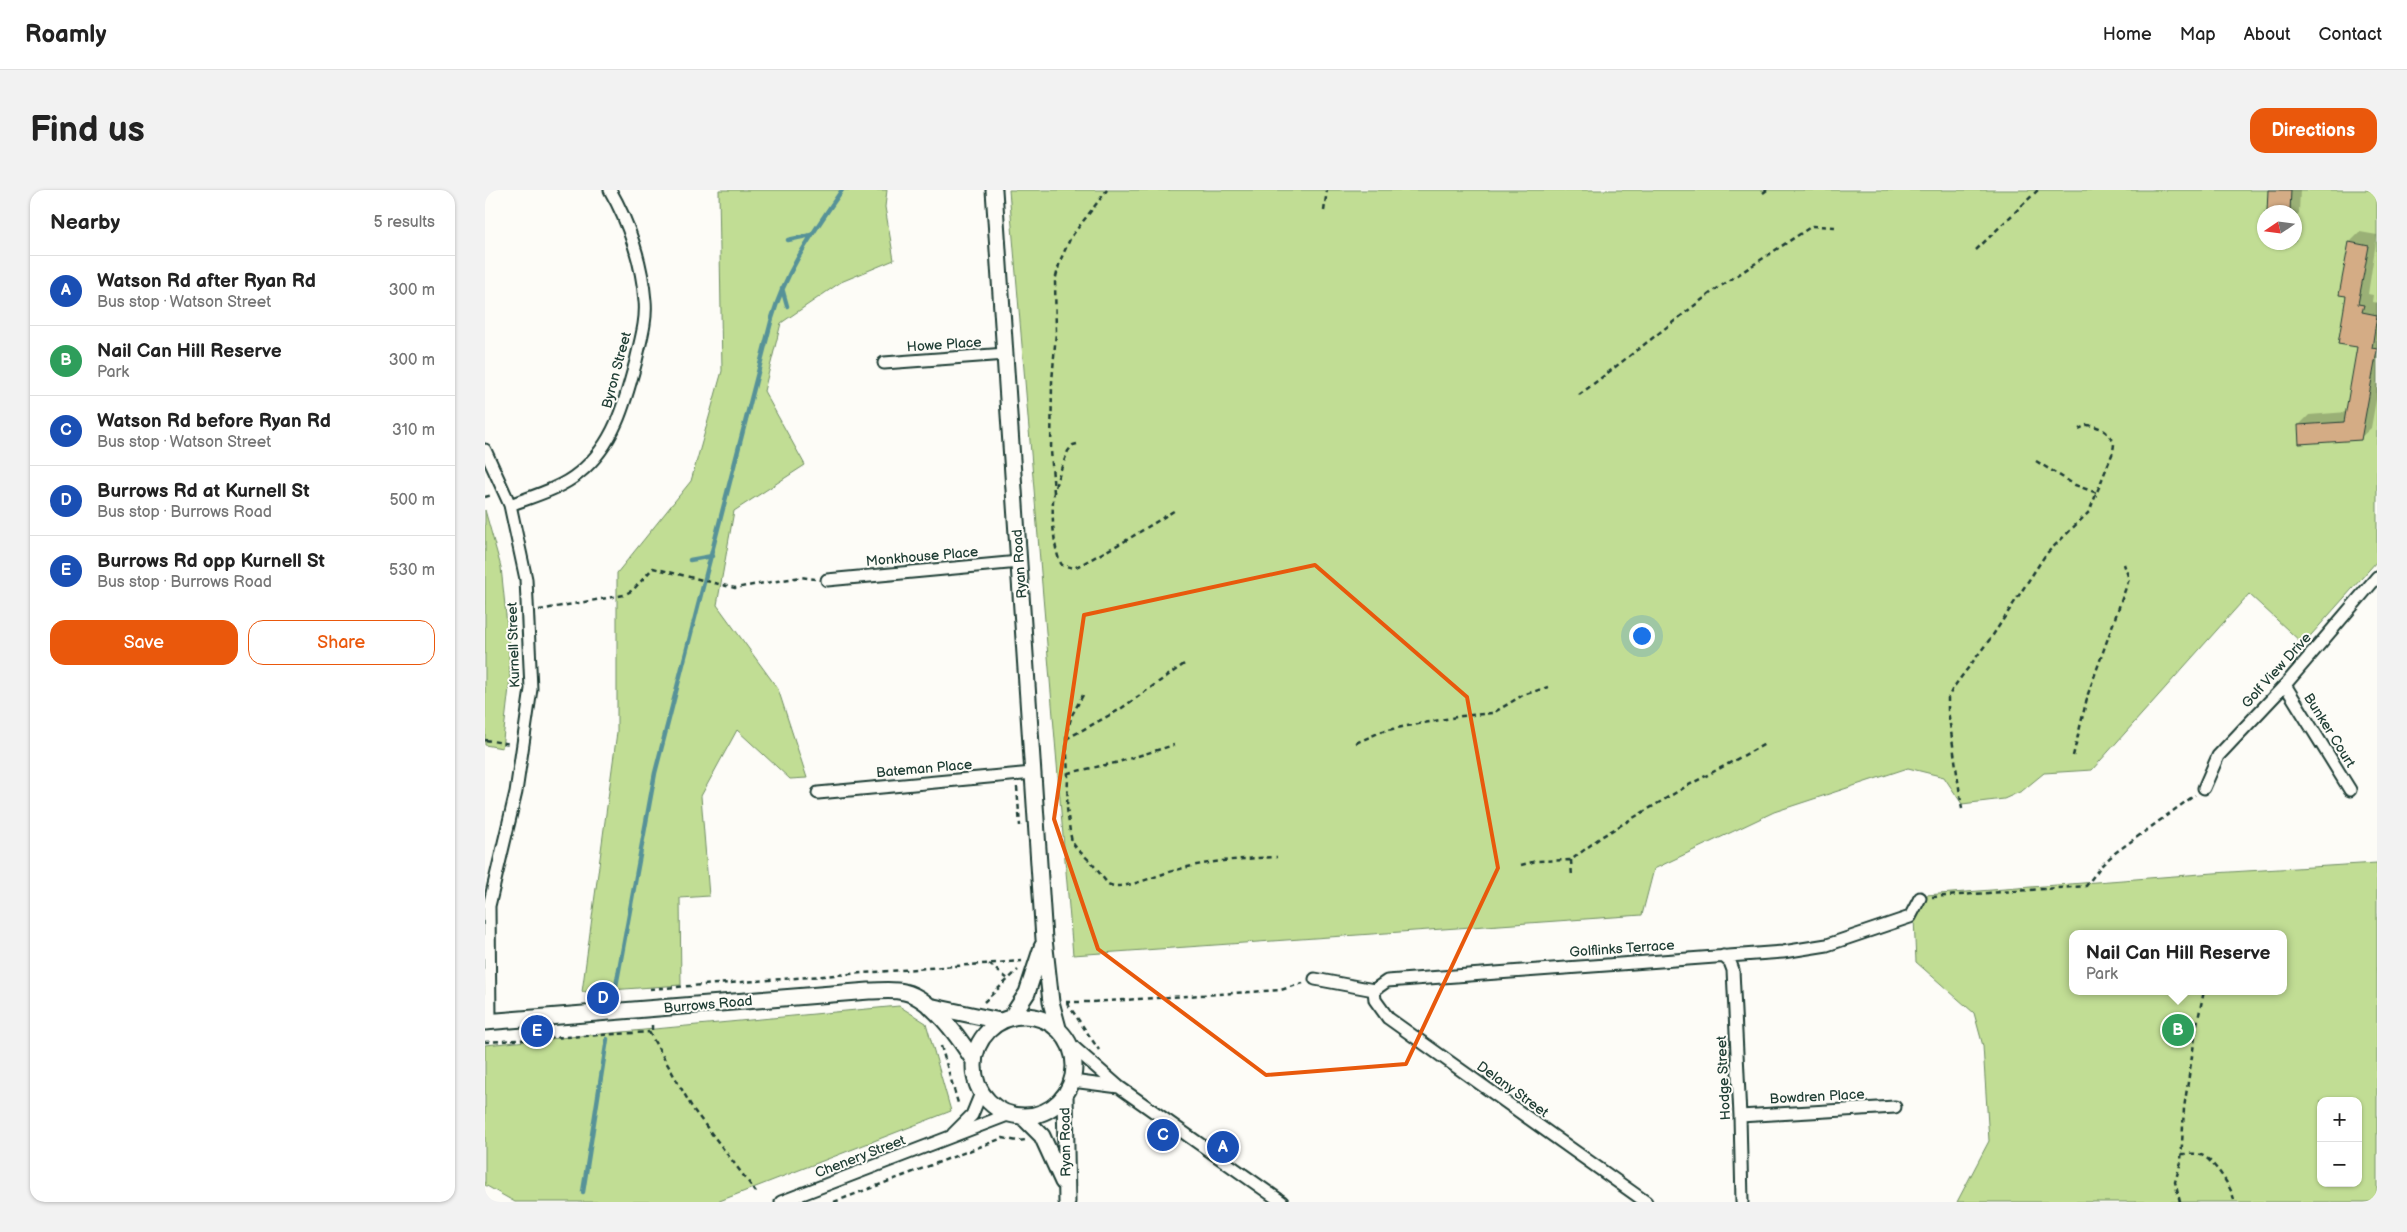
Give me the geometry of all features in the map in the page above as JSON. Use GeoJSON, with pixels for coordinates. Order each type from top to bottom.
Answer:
{"type":"FeatureCollection","features":[{"type":"Feature","properties":{"kind":"street","name":"Byron Street"},"geometry":{"type":"LineString","coordinates":[[510,505],[550,490],[578,474],[601,452],[614,430],[625,403],[642,337],[645,303],[638,260],[622,210],[610,190]]}},
{"type":"Feature","properties":{"kind":"street","name":"Ryan Road"},"geometry":{"type":"LineString","coordinates":[[994,190],[1044,939],[1051,1002],[1059,1028]]}},
{"type":"Feature","properties":{"kind":"street","name":"Howe Place"},"geometry":{"type":"LineString","coordinates":[[884,363],[1006,354]]}},
{"type":"Feature","properties":{"kind":"street","name":"Kurnell Street"},"geometry":{"type":"LineString","coordinates":[[485,450],[510,505],[526,579],[531,689],[516,792],[487,906],[487,1022]]}},
{"type":"Feature","properties":{"kind":"street","name":"Monkhouse Place"},"geometry":{"type":"LineString","coordinates":[[827,580],[1019,562]]}},
{"type":"Feature","properties":{"kind":"street","name":"Golf View Drive"},"geometry":{"type":"LineString","coordinates":[[2203,788],[2218,756],[2285,685],[2377,577]]}},
{"type":"Feature","properties":{"kind":"street","name":"Bunker Court"},"geometry":{"type":"LineString","coordinates":[[2285,685],[2350,790]]}},
{"type":"Feature","properties":{"kind":"street","name":"Bateman Place"},"geometry":{"type":"LineString","coordinates":[[818,794],[1033,773]]}},
{"type":"Feature","properties":{"kind":"street","name":"Golflinks Terrace"},"geometry":{"type":"LineString","coordinates":[[1374,990],[1387,981],[1783,952],[1827,945],[1910,917],[1920,898]]}},
{"type":"Feature","properties":{"kind":"street","name":"Ryan Road"},"geometry":{"type":"LineString","coordinates":[[1006,1018],[1027,993],[1044,939]]}},
{"type":"Feature","properties":{"kind":"street","name":"Hodge Street"},"geometry":{"type":"LineString","coordinates":[[1723,956],[1733,970],[1741,1116],[1742,1202]]}},
{"type":"Feature","properties":{"kind":"street"},"geometry":{"type":"LineString","coordinates":[[1315,979],[1374,990]]}},
{"type":"Feature","properties":{"kind":"street","name":"Burrows Road"},"geometry":{"type":"LineString","coordinates":[[487,1022],[887,990],[904,992],[928,1006],[954,1030],[974,1061]]}},
{"type":"Feature","properties":{"kind":"street","name":"Delany Street"},"geometry":{"type":"LineString","coordinates":[[1374,990],[1375,1000],[1388,1018],[1646,1202]]}},
{"type":"Feature","properties":{"kind":"street","name":"Burrows Road"},"geometry":{"type":"LineString","coordinates":[[928,1006],[1006,1018]]}},
{"type":"Feature","properties":{"kind":"street"},"geometry":{"type":"LineString","coordinates":[[1070,1044],[1074,1062],[1072,1081],[1065,1096],[1046,1111],[1016,1115],[999,1109],[981,1092],[977,1083],[974,1061],[976,1049],[982,1038],[1006,1018],[1037,1017],[1059,1028],[1070,1044],[1119,1087],[1282,1202]]}},
{"type":"Feature","properties":{"kind":"street"},"geometry":{"type":"LineString","coordinates":[[1072,1081],[1119,1087]]}},
{"type":"Feature","properties":{"kind":"street","name":"Chenery Street"},"geometry":{"type":"LineString","coordinates":[[950,1137],[972,1114],[981,1092]]}},
{"type":"Feature","properties":{"kind":"street","name":"Ryan Road"},"geometry":{"type":"LineString","coordinates":[[1065,1096],[1066,1195]]}},
{"type":"Feature","properties":{"kind":"street","name":"Bowdren Place"},"geometry":{"type":"LineString","coordinates":[[1741,1116],[1895,1107]]}},
{"type":"Feature","properties":{"kind":"street","name":"Ryan Road"},"geometry":{"type":"LineString","coordinates":[[1016,1115],[1042,1136],[1066,1195]]}},
{"type":"Feature","properties":{"kind":"street","name":"Chenery Street"},"geometry":{"type":"LineString","coordinates":[[781,1202],[950,1137],[1016,1115]]}},
{"type":"Feature","properties":{"kind":"path"},"geometry":{"type":"LineString","coordinates":[[1107,190],[1071,237],[1060,261],[1055,280],[1056,332],[1052,382],[1051,450],[1057,555],[1062,565],[1067,568],[1082,564],[1110,550],[1177,509]]}},
{"type":"Feature","properties":{"kind":"path"},"geometry":{"type":"LineString","coordinates":[[1324,212],[1327,190]]}},
{"type":"Feature","properties":{"kind":"path"},"geometry":{"type":"LineString","coordinates":[[1763,193],[1767,190]]}},
{"type":"Feature","properties":{"kind":"path"},"geometry":{"type":"LineString","coordinates":[[1976,250],[2039,190]]}},
{"type":"Feature","properties":{"kind":"path"},"geometry":{"type":"LineString","coordinates":[[1579,395],[1712,292],[1812,226],[1839,227]]}},
{"type":"Feature","properties":{"kind":"path"},"geometry":{"type":"LineString","coordinates":[[1962,809],[1948,710],[1948,698],[1953,688],[2006,617],[2046,554],[2085,518],[2113,452],[2113,441],[2107,433],[2092,426],[2087,425],[2079,429]]}},
{"type":"Feature","properties":{"kind":"path"},"geometry":{"type":"LineString","coordinates":[[1054,493],[1068,451],[1073,445],[1077,444]]}},
{"type":"Feature","properties":{"kind":"path"},"geometry":{"type":"LineString","coordinates":[[2036,461],[2075,485],[2097,493]]}},
{"type":"Feature","properties":{"kind":"path"},"geometry":{"type":"LineString","coordinates":[[2073,756],[2088,694],[2129,579],[2124,564]]}},
{"type":"Feature","properties":{"kind":"path"},"geometry":{"type":"LineString","coordinates":[[527,613],[624,595],[633,590],[648,570],[653,568],[735,588],[801,577],[827,580]]}},
{"type":"Feature","properties":{"kind":"path"},"geometry":{"type":"LineString","coordinates":[[1066,739],[1133,701],[1187,662]]}},
{"type":"Feature","properties":{"kind":"path"},"geometry":{"type":"LineString","coordinates":[[1356,743],[1383,731],[1402,726],[1493,713],[1523,695],[1548,687]]}},
{"type":"Feature","properties":{"kind":"path"},"geometry":{"type":"LineString","coordinates":[[1083,695],[1072,715],[1066,739],[1068,773],[1067,808],[1072,842],[1111,886],[1130,884],[1191,865],[1245,858],[1277,857]]}},
{"type":"Feature","properties":{"kind":"path"},"geometry":{"type":"LineString","coordinates":[[485,740],[523,745]]}},
{"type":"Feature","properties":{"kind":"path"},"geometry":{"type":"LineString","coordinates":[[1521,866],[1537,861],[1571,860],[1601,837],[1687,786],[1765,744]]}},
{"type":"Feature","properties":{"kind":"path"},"geometry":{"type":"LineString","coordinates":[[1068,773],[1115,763],[1174,745]]}},
{"type":"Feature","properties":{"kind":"path"},"geometry":{"type":"LineString","coordinates":[[1016,775],[1021,832]]}},
{"type":"Feature","properties":{"kind":"path"},"geometry":{"type":"LineString","coordinates":[[1920,898],[2086,886],[2102,865],[2115,853],[2180,808],[2203,788]]}},
{"type":"Feature","properties":{"kind":"path"},"geometry":{"type":"LineString","coordinates":[[1571,860],[1572,878]]}},
{"type":"Feature","properties":{"kind":"path"},"geometry":{"type":"LineString","coordinates":[[650,990],[1026,960],[983,1003]]}},
{"type":"Feature","properties":{"kind":"path"},"geometry":{"type":"LineString","coordinates":[[988,963],[1008,979]]}},
{"type":"Feature","properties":{"kind":"path"},"geometry":{"type":"LineString","coordinates":[[1099,1051],[1066,1002],[1281,990],[1315,979]]}},
{"type":"Feature","properties":{"kind":"path"},"geometry":{"type":"LineString","coordinates":[[2180,1202],[2175,1182],[2181,1154],[2184,1108],[2203,995]]}},
{"type":"Feature","properties":{"kind":"path"},"geometry":{"type":"LineString","coordinates":[[485,1042],[649,1032],[652,1031],[653,1025]]}},
{"type":"Feature","properties":{"kind":"path"},"geometry":{"type":"LineString","coordinates":[[649,1032],[693,1109],[755,1192]]}},
{"type":"Feature","properties":{"kind":"path"},"geometry":{"type":"LineString","coordinates":[[941,1046],[958,1104]]}},
{"type":"Feature","properties":{"kind":"path"},"geometry":{"type":"LineString","coordinates":[[834,1202],[1003,1138],[1017,1142],[1030,1140]]}},
{"type":"Feature","properties":{"kind":"path"},"geometry":{"type":"LineString","coordinates":[[2181,1154],[2201,1154],[2211,1161],[2229,1186],[2234,1202]]}},
{"type":"Feature","properties":{"kind":"highlighted area"},"geometry":{"type":"Polygon","coordinates":[[[1315,565],[1467,697],[1498,868],[1406,1064],[1266,1075],[1098,949],[1054,819],[1084,615],[1315,565]]]}},
{"type":"Feature","properties":{"kind":"green space"},"geometry":{"type":"Polygon","coordinates":[[[719,190],[887,190],[885,207],[894,260],[841,282],[781,323],[764,391],[805,465],[734,511],[717,605],[778,689],[807,778],[790,779],[737,730],[701,796],[709,896],[680,898],[681,985],[582,992],[617,732],[617,573],[691,481],[722,371],[719,190]]]}},
{"type":"Feature","properties":{"kind":"green space"},"geometry":{"type":"Polygon","coordinates":[[[1009,190],[2377,190],[2377,561],[2303,644],[2249,594],[2092,770],[2044,773],[2022,791],[2004,799],[1962,804],[1944,777],[1908,768],[1774,812],[1654,869],[1642,915],[1073,955],[1009,190]]]}},
{"type":"Feature","properties":{"kind":"green space"},"geometry":{"type":"Polygon","coordinates":[[[485,510],[501,567],[508,635],[510,679],[502,748],[485,745],[485,510]]]}},
{"type":"Feature","properties":{"kind":"green space"},"geometry":{"type":"Polygon","coordinates":[[[2377,863],[2377,1202],[1957,1202],[1989,1141],[1983,1046],[1974,1013],[1916,962],[1913,896],[2214,873],[2377,863]]]}},
{"type":"Feature","properties":{"kind":"green space"},"geometry":{"type":"Polygon","coordinates":[[[899,1006],[926,1023],[951,1111],[717,1202],[515,1202],[485,1185],[485,1045],[899,1006]]]}},
{"type":"Feature","properties":{"kind":"building"},"geometry":{"type":"Polygon","coordinates":[[[2268,190],[2291,190],[2290,205],[2267,205],[2268,190]]]}},
{"type":"Feature","properties":{"kind":"building"},"geometry":{"type":"Polygon","coordinates":[[[2349,242],[2369,246],[2358,304],[2364,305],[2362,312],[2377,315],[2372,348],[2377,349],[2377,351],[2361,440],[2299,444],[2298,425],[2344,422],[2357,347],[2338,344],[2346,296],[2339,295],[2349,242]]]}},
{"type":"Feature","properties":{"kind":"waterway"},"geometry":{"type":"LineString","coordinates":[[616,986],[655,773],[772,318],[793,267],[842,190]]}},
{"type":"Feature","properties":{"kind":"waterway"},"geometry":{"type":"LineString","coordinates":[[788,240],[811,235]]}},
{"type":"Feature","properties":{"kind":"waterway"},"geometry":{"type":"LineString","coordinates":[[782,288],[787,306]]}},
{"type":"Feature","properties":{"kind":"waterway"},"geometry":{"type":"LineString","coordinates":[[690,560],[712,556]]}},
{"type":"Feature","properties":{"kind":"waterway"},"geometry":{"type":"LineString","coordinates":[[583,1192],[607,1039]]}},
{"type":"Feature","properties":{"kind":"place","name":"Burrows Rd at Kurnell St"},"geometry":{"type":"Point","coordinates":[603,998]}},
{"type":"Feature","properties":{"kind":"place","name":"Nail Can Hill Reserve"},"geometry":{"type":"Point","coordinates":[2178,1030]}},
{"type":"Feature","properties":{"kind":"place","name":"Burrows Rd opp Kurnell St"},"geometry":{"type":"Point","coordinates":[537,1031]}},
{"type":"Feature","properties":{"kind":"place","name":"Watson Rd before Ryan Rd"},"geometry":{"type":"Point","coordinates":[1163,1135]}},
{"type":"Feature","properties":{"kind":"place","name":"Watson Rd after Ryan Rd"},"geometry":{"type":"Point","coordinates":[1223,1147]}}]}
